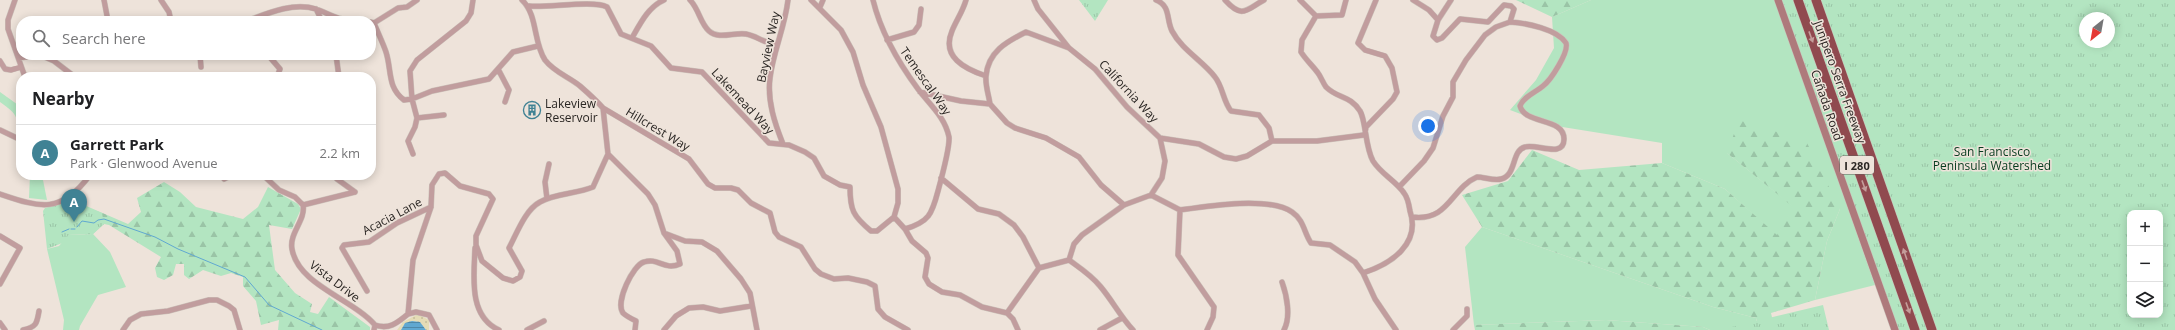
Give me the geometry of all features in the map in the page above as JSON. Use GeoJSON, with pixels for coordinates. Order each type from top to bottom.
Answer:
{"type":"FeatureCollection","features":[{"type":"Feature","properties":{"kind":"highway","name":"Junipero Serra Freeway"},"geometry":{"type":"LineString","coordinates":[[1798,0],[1915,330]]}},
{"type":"Feature","properties":{"kind":"highway","name":"Junipero Serra Freeway"},"geometry":{"type":"LineString","coordinates":[[1816,0],[1932,330]]}},
{"type":"Feature","properties":{"kind":"main road","name":"Cañada Road"},"geometry":{"type":"LineString","coordinates":[[1778,0],[1895,330]]}},
{"type":"Feature","properties":{"kind":"street"},"geometry":{"type":"LineString","coordinates":[[15,0],[8,20],[8,29],[16,50]]}},
{"type":"Feature","properties":{"kind":"street"},"geometry":{"type":"LineString","coordinates":[[104,0],[107,16]]}},
{"type":"Feature","properties":{"kind":"street"},"geometry":{"type":"LineString","coordinates":[[161,0],[170,16]]}},
{"type":"Feature","properties":{"kind":"street"},"geometry":{"type":"LineString","coordinates":[[376,21],[398,8],[406,7],[417,0]]}},
{"type":"Feature","properties":{"kind":"street"},"geometry":{"type":"LineString","coordinates":[[413,154],[408,141],[415,127],[417,118],[412,99],[410,71],[417,60],[466,21],[471,13],[473,0]]}},
{"type":"Feature","properties":{"kind":"street"},"geometry":{"type":"LineString","coordinates":[[476,245],[482,261],[503,278],[513,281],[520,277],[522,271],[509,248],[530,210],[539,202],[547,199],[581,192],[593,187],[608,154],[603,108],[579,85],[550,66],[538,46],[529,6],[522,0]]}},
{"type":"Feature","properties":{"kind":"street"},"geometry":{"type":"LineString","coordinates":[[632,38],[650,10],[656,3],[664,0]]}},
{"type":"Feature","properties":{"kind":"street"},"geometry":{"type":"LineString","coordinates":[[690,0],[696,8],[706,28],[711,33],[721,35],[746,34],[766,43],[778,43]]}},
{"type":"Feature","properties":{"kind":"street","name":"Bayview Way"},"geometry":{"type":"LineString","coordinates":[[783,144],[773,115],[769,96],[769,79],[788,0]]}},
{"type":"Feature","properties":{"kind":"street"},"geometry":{"type":"LineString","coordinates":[[811,0],[820,7],[841,30],[853,52],[863,85],[881,127],[898,189],[898,203],[894,217],[905,229],[912,241],[926,253],[928,258],[925,277],[929,284],[934,288],[960,295],[982,307],[1007,313],[1013,319],[1018,330]]}},
{"type":"Feature","properties":{"kind":"street"},"geometry":{"type":"LineString","coordinates":[[820,7],[823,0]]}},
{"type":"Feature","properties":{"kind":"street","name":"Temescal Way"},"geometry":{"type":"LineString","coordinates":[[873,0],[887,40],[902,67],[920,92],[940,115],[949,138],[942,178],[929,217],[918,225],[905,229]]}},
{"type":"Feature","properties":{"kind":"street"},"geometry":{"type":"LineString","coordinates":[[966,0],[948,43],[956,61],[971,71],[986,76]]}},
{"type":"Feature","properties":{"kind":"street","name":"California Way"},"geometry":{"type":"LineString","coordinates":[[1034,0],[1038,9],[1069,48],[1095,69],[1127,107],[1160,138],[1199,144],[1224,157],[1236,159],[1247,156],[1272,141]]}},
{"type":"Feature","properties":{"kind":"street"},"geometry":{"type":"LineString","coordinates":[[1156,0],[1164,4],[1172,30],[1178,40],[1215,77],[1231,110],[1259,115],[1270,128],[1272,141],[1317,141],[1364,136]]}},
{"type":"Feature","properties":{"kind":"street"},"geometry":{"type":"LineString","coordinates":[[1225,0],[1233,7],[1243,12],[1253,9],[1264,0]]}},
{"type":"Feature","properties":{"kind":"street"},"geometry":{"type":"LineString","coordinates":[[1300,0],[1316,16],[1342,15],[1346,0]]}},
{"type":"Feature","properties":{"kind":"street"},"geometry":{"type":"LineString","coordinates":[[1364,136],[1366,127],[1393,99],[1397,92],[1392,68],[1385,56],[1365,50],[1358,43],[1376,0]]}},
{"type":"Feature","properties":{"kind":"street"},"geometry":{"type":"LineString","coordinates":[[1413,0],[1429,10],[1438,20]]}},
{"type":"Feature","properties":{"kind":"street"},"geometry":{"type":"LineString","coordinates":[[1451,0],[1438,20],[1433,36],[1439,40],[1460,19],[1488,22],[1504,5],[1511,6],[1514,9],[1510,22]]}},
{"type":"Feature","properties":{"kind":"street","name":"Lakemead Way"},"geometry":{"type":"LineString","coordinates":[[529,6],[602,4],[610,9],[621,34],[651,46],[671,68],[702,72],[764,139],[773,145],[783,144],[814,158],[824,176],[829,180],[850,187],[850,207],[854,214],[870,231],[877,231],[894,217]]}},
{"type":"Feature","properties":{"kind":"street"},"geometry":{"type":"LineString","coordinates":[[260,16],[276,10],[297,7],[316,9],[336,16]]}},
{"type":"Feature","properties":{"kind":"street"},"geometry":{"type":"LineString","coordinates":[[316,9],[320,16]]}},
{"type":"Feature","properties":{"kind":"street"},"geometry":{"type":"LineString","coordinates":[[887,40],[914,32],[919,25],[921,10]]}},
{"type":"Feature","properties":{"kind":"street"},"geometry":{"type":"LineString","coordinates":[[1316,16],[1302,40],[1301,52],[1326,86],[1339,96],[1352,100],[1361,113],[1364,136],[1372,160],[1380,171],[1400,187],[1406,195],[1412,217],[1411,234],[1406,246],[1398,256],[1381,267],[1363,274]]}},
{"type":"Feature","properties":{"kind":"street"},"geometry":{"type":"LineString","coordinates":[[1400,187],[1434,148],[1443,116],[1452,97],[1453,82],[1466,60],[1485,35],[1496,27],[1510,22],[1536,26],[1558,36],[1566,43],[1566,51],[1548,81],[1527,97],[1520,106],[1531,117],[1558,128],[1563,136],[1563,144],[1559,148],[1553,150],[1531,145],[1522,148],[1511,171],[1504,178],[1495,180],[1477,177],[1467,183],[1445,207],[1437,213],[1429,217],[1412,217]]}},
{"type":"Feature","properties":{"kind":"street"},"geometry":{"type":"LineString","coordinates":[[376,30],[386,54],[390,80],[396,94],[404,100],[412,99],[432,91],[489,79],[513,52],[538,46]]}},
{"type":"Feature","properties":{"kind":"street"},"geometry":{"type":"LineString","coordinates":[[1069,48],[1026,32],[1008,41],[994,52],[986,76],[990,104],[1007,122],[1016,128],[1046,138],[1079,157],[1101,185],[1124,205]]}},
{"type":"Feature","properties":{"kind":"street"},"geometry":{"type":"LineString","coordinates":[[20,60],[24,72]]}},
{"type":"Feature","properties":{"kind":"street"},"geometry":{"type":"LineString","coordinates":[[52,60],[68,72]]}},
{"type":"Feature","properties":{"kind":"street"},"geometry":{"type":"LineString","coordinates":[[200,60],[201,67]]}},
{"type":"Feature","properties":{"kind":"street"},"geometry":{"type":"LineString","coordinates":[[272,60],[280,69],[279,72]]}},
{"type":"Feature","properties":{"kind":"street"},"geometry":{"type":"LineString","coordinates":[[337,60],[338,72]]}},
{"type":"Feature","properties":{"kind":"street"},"geometry":{"type":"LineString","coordinates":[[0,62],[5,69],[11,70],[22,67]]}},
{"type":"Feature","properties":{"kind":"street"},"geometry":{"type":"LineString","coordinates":[[498,69],[509,90],[505,102]]}},
{"type":"Feature","properties":{"kind":"street"},"geometry":{"type":"LineString","coordinates":[[920,92],[961,102],[990,104]]}},
{"type":"Feature","properties":{"kind":"street","name":"Hillcrest Way"},"geometry":{"type":"LineString","coordinates":[[603,108],[689,159],[708,184],[715,188],[732,188],[738,190],[750,203],[770,213],[775,232],[779,237],[796,243],[801,247],[815,269],[820,274],[834,279],[848,278],[867,282],[875,286],[878,309],[885,317],[908,330]]}},
{"type":"Feature","properties":{"kind":"street"},"geometry":{"type":"LineString","coordinates":[[417,118],[444,115]]}},
{"type":"Feature","properties":{"kind":"street"},"geometry":{"type":"LineString","coordinates":[[0,130],[16,138]]}},
{"type":"Feature","properties":{"kind":"street"},"geometry":{"type":"LineString","coordinates":[[1069,260],[1074,244],[1082,235],[1124,205],[1151,195],[1162,178],[1165,161],[1160,138]]}},
{"type":"Feature","properties":{"kind":"street"},"geometry":{"type":"LineString","coordinates":[[608,154],[652,200],[664,233],[677,251],[680,264],[666,267],[652,260],[643,262],[635,269],[620,304],[623,312],[636,321],[635,330]]}},
{"type":"Feature","properties":{"kind":"street"},"geometry":{"type":"LineString","coordinates":[[547,199],[545,182],[549,164]]}},
{"type":"Feature","properties":{"kind":"street"},"geometry":{"type":"LineString","coordinates":[[408,314],[413,260],[431,207],[432,185],[439,174],[445,173],[460,186],[489,194],[493,199],[476,236],[474,285],[476,301],[487,322],[499,330]]}},
{"type":"Feature","properties":{"kind":"street"},"geometry":{"type":"LineString","coordinates":[[942,178],[978,209],[999,214],[1014,225],[1023,237],[1039,268]]}},
{"type":"Feature","properties":{"kind":"street"},"geometry":{"type":"LineString","coordinates":[[0,194],[35,205],[56,203],[77,191],[86,180]]}},
{"type":"Feature","properties":{"kind":"street"},"geometry":{"type":"LineString","coordinates":[[268,180],[279,190],[295,197],[303,205],[355,192],[338,180]]}},
{"type":"Feature","properties":{"kind":"street"},"geometry":{"type":"LineString","coordinates":[[1151,195],[1180,210],[1250,203],[1277,206],[1292,212],[1302,222],[1307,237],[1311,243],[1330,245],[1355,262],[1363,274],[1375,300],[1396,330]]}},
{"type":"Feature","properties":{"kind":"street","name":"Vista Drive"},"geometry":{"type":"LineString","coordinates":[[303,205],[303,214],[296,228],[291,247],[297,264],[309,277],[369,318],[374,327]]}},
{"type":"Feature","properties":{"kind":"street","name":"Acacia Lane"},"geometry":{"type":"LineString","coordinates":[[367,291],[345,255],[342,248],[344,245],[369,242],[397,223],[431,207]]}},
{"type":"Feature","properties":{"kind":"street"},"geometry":{"type":"LineString","coordinates":[[1180,210],[1178,255],[1214,307],[1213,317],[1207,330]]}},
{"type":"Feature","properties":{"kind":"street"},"geometry":{"type":"LineString","coordinates":[[664,233],[685,241],[702,242],[717,251],[741,279],[750,293],[751,306],[757,330]]}},
{"type":"Feature","properties":{"kind":"street"},"geometry":{"type":"LineString","coordinates":[[0,236],[20,248],[0,284]]}},
{"type":"Feature","properties":{"kind":"street"},"geometry":{"type":"LineString","coordinates":[[1007,313],[1039,268],[1069,260]]}},
{"type":"Feature","properties":{"kind":"street"},"geometry":{"type":"LineString","coordinates":[[1069,260],[1084,271],[1100,286],[1122,318],[1133,330]]}},
{"type":"Feature","properties":{"kind":"street"},"geometry":{"type":"LineString","coordinates":[[1282,282],[1286,294],[1287,321],[1284,330]]}},
{"type":"Feature","properties":{"kind":"street"},"geometry":{"type":"LineString","coordinates":[[123,330],[130,320],[137,315],[177,310],[209,300],[217,300],[230,306],[234,310],[240,330]]}},
{"type":"Feature","properties":{"kind":"street"},"geometry":{"type":"LineString","coordinates":[[664,330],[676,316],[689,308],[703,307],[720,311],[751,306]]}},
{"type":"Feature","properties":{"kind":"street"},"geometry":{"type":"LineString","coordinates":[[1454,330],[1467,316],[1467,309]]}},
{"type":"Feature","properties":{"kind":"street"},"geometry":{"type":"LineString","coordinates":[[23,330],[35,327],[38,324],[39,311]]}},
{"type":"Feature","properties":{"kind":"street"},"geometry":{"type":"LineString","coordinates":[[374,327],[390,327],[408,314],[416,312],[429,315],[437,330]]}},
{"type":"Feature","properties":{"kind":"street"},"geometry":{"type":"LineString","coordinates":[[1100,330],[1122,318]]}},
{"type":"Feature","properties":{"kind":"street"},"geometry":{"type":"LineString","coordinates":[[527,330],[544,321]]}},
{"type":"Feature","properties":{"kind":"street"},"geometry":{"type":"LineString","coordinates":[[0,323],[5,330]]}},
{"type":"Feature","properties":{"kind":"green space"},"geometry":{"type":"Polygon","coordinates":[[[1079,0],[1108,0],[1095,21],[1079,0]]]}},
{"type":"Feature","properties":{"kind":"green space"},"geometry":{"type":"Polygon","coordinates":[[[1516,0],[1591,0],[1552,17],[1516,0]]]}},
{"type":"Feature","properties":{"kind":"green space"},"geometry":{"type":"Polygon","coordinates":[[[1591,0],[1775,0],[1875,285],[1815,300],[1827,241],[1840,209],[1727,153],[1794,207],[1777,236],[1725,189],[1662,163],[1662,143],[1550,125],[1510,110],[1536,80],[1554,48],[1552,17],[1591,0]]]}},
{"type":"Feature","properties":{"kind":"green space","name":"San Francisco Peninsula Watershed"},"geometry":{"type":"Polygon","coordinates":[[[1778,0],[2175,0],[2175,330],[1895,330],[1778,0]]]}},
{"type":"Feature","properties":{"kind":"green space"},"geometry":{"type":"Polygon","coordinates":[[[0,92],[16,103],[16,118],[11,111],[0,102],[0,92]]]}},
{"type":"Feature","properties":{"kind":"green space"},"geometry":{"type":"Polygon","coordinates":[[[1739,120],[1806,141],[1840,209],[1827,241],[1815,300],[1771,313],[1775,330],[1759,330],[1756,318],[1713,307],[1482,227],[1462,195],[1508,181],[1532,150],[1579,170],[1662,163],[1725,189],[1777,235],[1793,207],[1727,153],[1739,120]]]}},
{"type":"Feature","properties":{"kind":"green space"},"geometry":{"type":"Polygon","coordinates":[[[30,180],[43,180],[47,200],[29,198],[30,180]]]}},
{"type":"Feature","properties":{"kind":"green space"},"geometry":{"type":"Polygon","coordinates":[[[164,182],[180,192],[196,207],[243,219],[258,207],[268,187],[298,204],[301,209],[292,229],[269,225],[275,270],[295,293],[312,304],[310,312],[318,314],[329,297],[370,327],[370,330],[278,330],[279,320],[261,325],[256,301],[243,286],[243,277],[231,273],[221,276],[203,270],[189,279],[184,275],[184,264],[176,264],[173,275],[164,280],[157,277],[155,268],[161,257],[109,225],[104,224],[93,234],[77,210],[84,205],[128,224],[141,212],[137,198],[164,182]]]}},
{"type":"Feature","properties":{"kind":"green space"},"geometry":{"type":"Polygon","coordinates":[[[75,198],[86,207],[102,213],[104,224],[93,234],[68,235],[65,242],[47,249],[43,211],[45,208],[75,198]]]}},
{"type":"Feature","properties":{"kind":"green space"},"geometry":{"type":"Polygon","coordinates":[[[1482,227],[1713,307],[1756,318],[1759,330],[1710,330],[1703,327],[1606,320],[1474,325],[1465,247],[1482,227]]]}},
{"type":"Feature","properties":{"kind":"green space"},"geometry":{"type":"Polygon","coordinates":[[[93,234],[110,252],[126,287],[98,295],[79,330],[63,330],[64,320],[47,249],[59,246],[68,235],[93,234]]]}},
{"type":"Feature","properties":{"kind":"green space"},"geometry":{"type":"Polygon","coordinates":[[[1823,305],[1829,330],[1719,330],[1823,305]]]}},
{"type":"Feature","properties":{"kind":"green space"},"geometry":{"type":"Polygon","coordinates":[[[1606,320],[1703,327],[1710,330],[1475,330],[1474,325],[1606,320]]]}},
{"type":"Feature","properties":{"kind":"sand"},"geometry":{"type":"Polygon","coordinates":[[[418,314],[429,320],[429,330],[426,330],[420,322],[409,322],[404,325],[401,330],[397,330],[403,322],[418,314]]]}},
{"type":"Feature","properties":{"kind":"water"},"geometry":{"type":"Polygon","coordinates":[[[412,321],[420,322],[426,330],[401,330],[405,323],[412,321]]]}},
{"type":"Feature","properties":{"kind":"waterway"},"geometry":{"type":"LineString","coordinates":[[77,227],[82,221],[94,223],[98,220],[104,219],[155,237],[178,249],[245,277],[269,305],[322,330]]}},
{"type":"Feature","properties":{"kind":"waterway"},"geometry":{"type":"LineString","coordinates":[[62,232],[69,229]]}},
{"type":"Feature","properties":{"kind":"place","name":"Lakeview Reservoir"},"geometry":{"type":"Point","coordinates":[532,110]}},
{"type":"Feature","properties":{"kind":"place","name":"Garrett Park"},"geometry":{"type":"Point","coordinates":[74,222]}}]}
